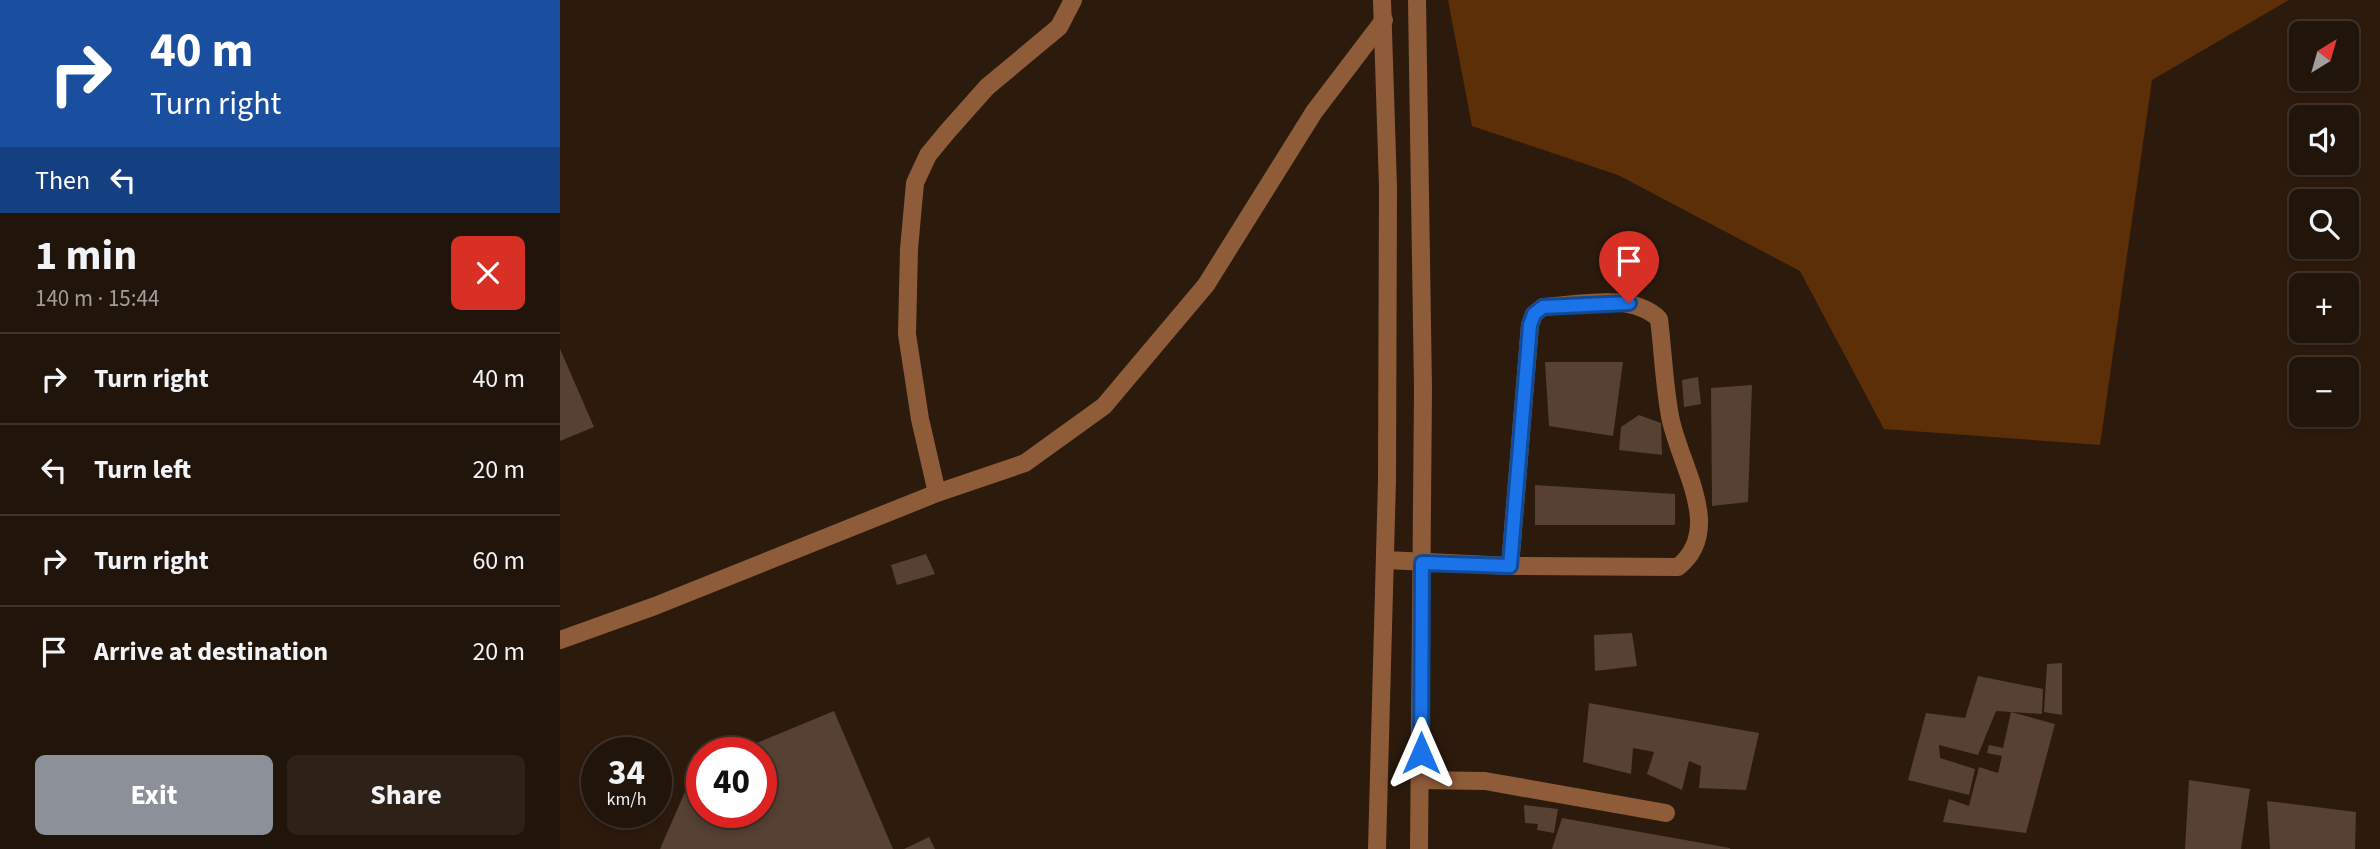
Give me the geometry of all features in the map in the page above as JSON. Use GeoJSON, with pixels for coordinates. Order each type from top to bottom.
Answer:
{"type":"FeatureCollection","features":[{"type":"Feature","properties":{"kind":"street"},"geometry":{"type":"LineString","coordinates":[[937,493],[920,419],[907,334],[909,249],[915,183],[928,155],[947,132],[987,87],[1059,27],[1073,0]]}},
{"type":"Feature","properties":{"kind":"street"},"geometry":{"type":"LineString","coordinates":[[1377,849],[1386,560],[1388,187],[1382,0]]}},
{"type":"Feature","properties":{"kind":"street"},"geometry":{"type":"LineString","coordinates":[[1417,0],[1422,563],[1419,849]]}},
{"type":"Feature","properties":{"kind":"street"},"geometry":{"type":"LineString","coordinates":[[560,640],[655,606],[937,493],[1025,463],[1104,406],[1206,285],[1314,112],[1384,20]]}},
{"type":"Feature","properties":{"kind":"street"},"geometry":{"type":"LineString","coordinates":[[1386,560],[1510,566],[1678,567],[1690,557],[1698,538],[1699,514],[1670,416],[1659,319],[1649,309],[1629,303],[1543,307],[1534,314],[1530,325],[1510,566]]}},
{"type":"Feature","properties":{"kind":"street"},"geometry":{"type":"LineString","coordinates":[[1421,780],[1485,780],[1667,813]]}},
{"type":"Feature","properties":{"kind":"shaded area"},"geometry":{"type":"Polygon","coordinates":[[[1448,0],[2289,0],[2152,80],[2100,445],[1884,429],[1800,271],[1618,175],[1472,126],[1448,0]]]}},
{"type":"Feature","properties":{"kind":"building"},"geometry":{"type":"Polygon","coordinates":[[[560,349],[594,427],[560,441],[560,349]]]}},
{"type":"Feature","properties":{"kind":"building"},"geometry":{"type":"Polygon","coordinates":[[[1545,362],[1623,362],[1613,436],[1549,426],[1545,362]]]}},
{"type":"Feature","properties":{"kind":"building"},"geometry":{"type":"Polygon","coordinates":[[[1698,377],[1701,404],[1684,407],[1682,380],[1698,377]]]}},
{"type":"Feature","properties":{"kind":"building"},"geometry":{"type":"Polygon","coordinates":[[[1752,385],[1748,502],[1712,506],[1711,388],[1752,385]]]}},
{"type":"Feature","properties":{"kind":"building"},"geometry":{"type":"Polygon","coordinates":[[[1639,415],[1661,423],[1662,455],[1619,450],[1621,427],[1639,415]]]}},
{"type":"Feature","properties":{"kind":"building"},"geometry":{"type":"Polygon","coordinates":[[[1535,485],[1675,494],[1675,525],[1535,525],[1535,485]]]}},
{"type":"Feature","properties":{"kind":"building"},"geometry":{"type":"Polygon","coordinates":[[[926,554],[935,574],[897,585],[891,565],[926,554]]]}},
{"type":"Feature","properties":{"kind":"building"},"geometry":{"type":"Polygon","coordinates":[[[1632,633],[1637,666],[1595,671],[1594,635],[1632,633]]]}},
{"type":"Feature","properties":{"kind":"building"},"geometry":{"type":"Polygon","coordinates":[[[2062,663],[2062,715],[2044,712],[2047,664],[2062,663]]]}},
{"type":"Feature","properties":{"kind":"building"},"geometry":{"type":"Polygon","coordinates":[[[1978,676],[2043,689],[2042,714],[1996,711],[1978,755],[1939,745],[1940,758],[1975,769],[1969,795],[1908,780],[1926,713],[1965,718],[1978,676]]]}},
{"type":"Feature","properties":{"kind":"building"},"geometry":{"type":"Polygon","coordinates":[[[1589,703],[1759,733],[1746,790],[1699,788],[1701,766],[1689,761],[1682,790],[1647,774],[1654,752],[1633,748],[1631,774],[1583,762],[1589,703]]]}},
{"type":"Feature","properties":{"kind":"building"},"geometry":{"type":"Polygon","coordinates":[[[834,711],[893,849],[660,849],[669,828],[672,828],[672,822],[686,790],[686,828],[777,828],[777,737],[771,737],[834,711]]]}},
{"type":"Feature","properties":{"kind":"building"},"geometry":{"type":"Polygon","coordinates":[[[2011,712],[2055,724],[2026,833],[1943,822],[1949,799],[1969,806],[1979,767],[1998,773],[2002,756],[1987,753],[1989,745],[2003,748],[2011,712]]]}},
{"type":"Feature","properties":{"kind":"building"},"geometry":{"type":"Polygon","coordinates":[[[2189,780],[2250,789],[2241,849],[2185,849],[2189,780]]]}},
{"type":"Feature","properties":{"kind":"building"},"geometry":{"type":"Polygon","coordinates":[[[2267,801],[2356,812],[2355,849],[2270,849],[2267,801]]]}},
{"type":"Feature","properties":{"kind":"building"},"geometry":{"type":"Polygon","coordinates":[[[1524,805],[1558,809],[1554,833],[1537,830],[1538,824],[1525,823],[1524,805]]]}},
{"type":"Feature","properties":{"kind":"building"},"geometry":{"type":"Polygon","coordinates":[[[1562,818],[1730,848],[1730,849],[1552,849],[1562,818]]]}},
{"type":"Feature","properties":{"kind":"building"},"geometry":{"type":"Polygon","coordinates":[[[929,837],[935,849],[904,849],[929,837]]]}},
{"type":"Feature","properties":{"kind":"route"},"geometry":{"type":"LineString","coordinates":[[1421,753],[1422,563],[1510,566],[1530,325],[1534,314],[1543,307],[1629,303]]}}]}
